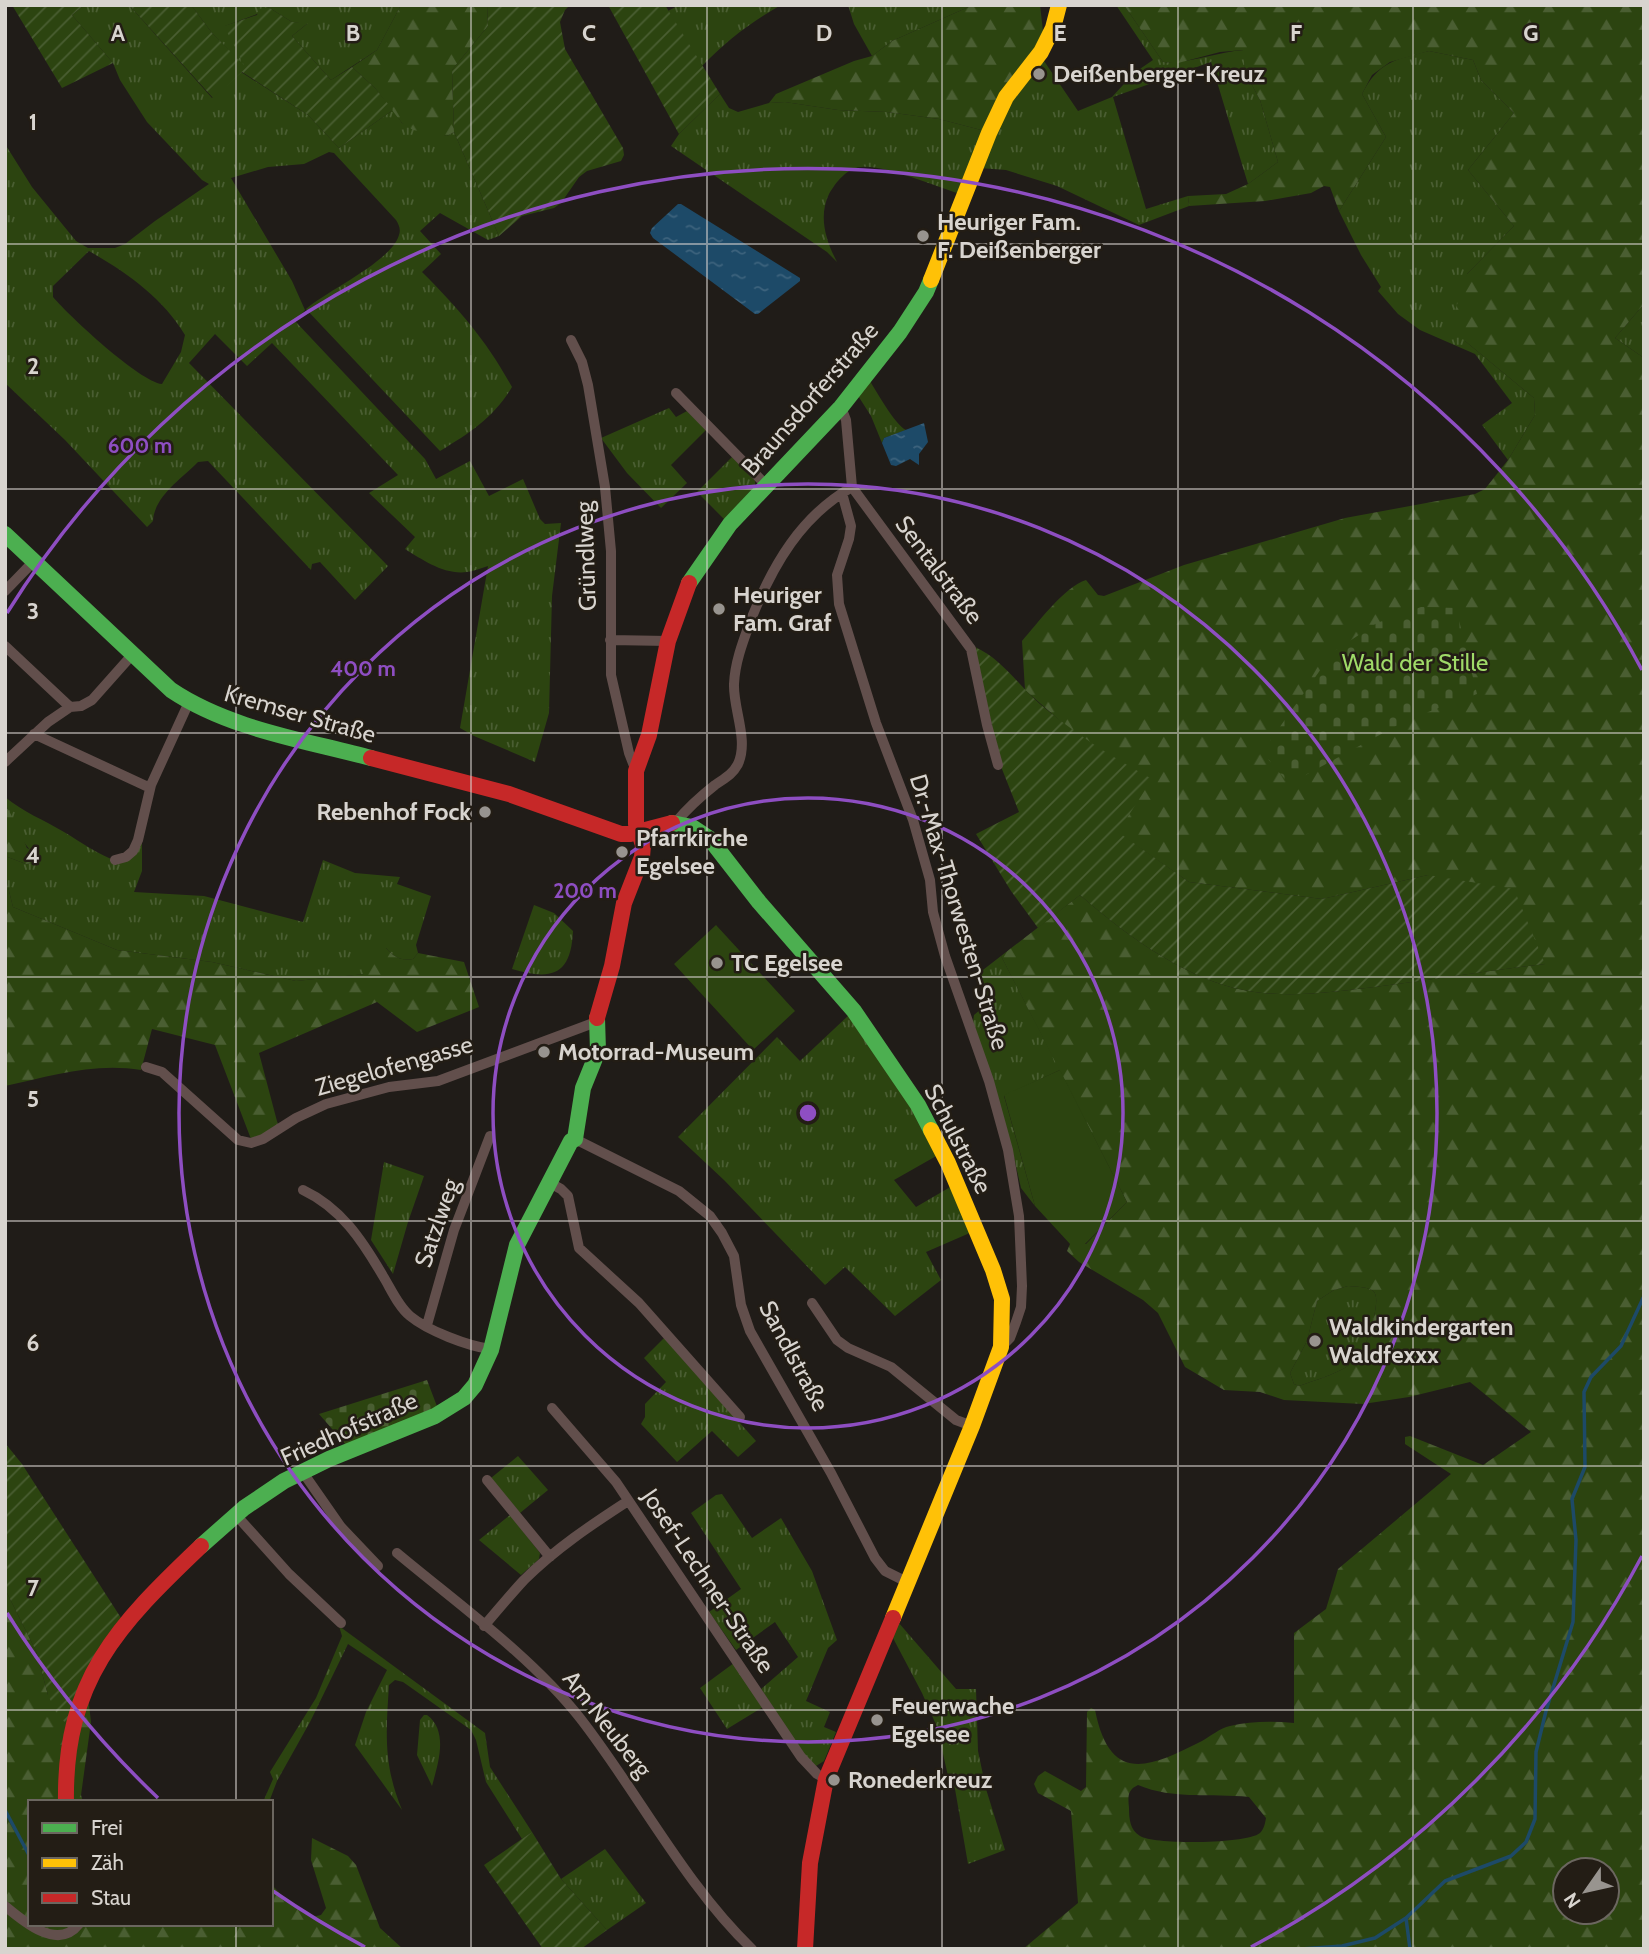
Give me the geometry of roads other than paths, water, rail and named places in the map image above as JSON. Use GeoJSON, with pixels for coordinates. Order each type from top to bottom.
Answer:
{"type":"FeatureCollection","features":[{"type":"Feature","properties":{"kind":"street","name":"Braunsdorferstraße"},"geometry":{"type":"LineString","coordinates":[[638,831],[635,807],[636,771],[649,735],[668,641],[688,585],[730,524],[841,407],[900,332],[926,292],[989,133],[1006,97],[1041,52],[1053,28],[1059,5]]}},
{"type":"Feature","properties":{"kind":"street","name":"Gründlweg"},"geometry":{"type":"LineString","coordinates":[[571,340],[582,362],[588,385],[610,530],[611,675],[629,753],[636,771]]}},
{"type":"Feature","properties":{"kind":"street"},"geometry":{"type":"LineString","coordinates":[[676,393],[766,485]]}},
{"type":"Feature","properties":{"kind":"street","name":"Dr.-Max-Thorwesten-Straße"},"geometry":{"type":"LineString","coordinates":[[841,407],[846,420],[847,490],[851,526],[836,575],[839,604],[876,723],[913,820],[930,880],[933,912],[945,956],[993,1094],[1009,1150],[1018,1216],[1022,1286],[1021,1307],[1016,1322],[1010,1338],[1001,1347]]}},
{"type":"Feature","properties":{"kind":"street"},"geometry":{"type":"LineString","coordinates":[[575,1139],[583,1088],[598,1051],[598,1008],[612,966],[624,903],[642,857],[643,845],[638,831],[676,822],[715,785],[731,775],[741,756],[734,686],[736,666],[745,634],[776,563],[811,518],[847,490]]}},
{"type":"Feature","properties":{"kind":"street","name":"Sentalstraße"},"geometry":{"type":"LineString","coordinates":[[847,490],[971,649],[998,765]]}},
{"type":"Feature","properties":{"kind":"street","name":"Kremser Straße"},"geometry":{"type":"LineString","coordinates":[[5,534],[132,655],[171,690],[189,702],[227,719],[264,731],[509,794],[609,831],[621,834],[638,831]]}},
{"type":"Feature","properties":{"kind":"street"},"geometry":{"type":"LineString","coordinates":[[5,591],[34,561]]}},
{"type":"Feature","properties":{"kind":"street"},"geometry":{"type":"LineString","coordinates":[[610,640],[668,641]]}},
{"type":"Feature","properties":{"kind":"street"},"geometry":{"type":"LineString","coordinates":[[5,646],[70,707]]}},
{"type":"Feature","properties":{"kind":"street"},"geometry":{"type":"LineString","coordinates":[[5,762],[34,734],[70,707],[81,706],[92,700],[132,655]]}},
{"type":"Feature","properties":{"kind":"street"},"geometry":{"type":"LineString","coordinates":[[115,860],[133,851],[151,785],[189,702]]}},
{"type":"Feature","properties":{"kind":"street"},"geometry":{"type":"LineString","coordinates":[[34,734],[146,786],[151,785]]}},
{"type":"Feature","properties":{"kind":"street","name":"Schulstraße"},"geometry":{"type":"LineString","coordinates":[[676,822],[692,827],[710,839],[759,902],[854,1011],[918,1105],[948,1164],[993,1270],[1002,1299],[1001,1347],[972,1426],[907,1582]]}},
{"type":"Feature","properties":{"kind":"street","name":"Ziegelofengasse"},"geometry":{"type":"LineString","coordinates":[[146,1067],[162,1072],[238,1140],[251,1143],[326,1104],[389,1087],[438,1081],[596,1023]]}},
{"type":"Feature","properties":{"kind":"street","name":"Satzlweg"},"geometry":{"type":"LineString","coordinates":[[426,1325],[454,1230],[490,1136]]}},
{"type":"Feature","properties":{"kind":"street","name":"Friedhofstraße"},"geometry":{"type":"LineString","coordinates":[[66,1800],[65,1784],[74,1725],[88,1683],[99,1658],[146,1601],[236,1515],[302,1471],[440,1414],[464,1399],[478,1383],[489,1357],[516,1249],[575,1139]]}},
{"type":"Feature","properties":{"kind":"street","name":"Sandlstraße"},"geometry":{"type":"LineString","coordinates":[[575,1139],[679,1191],[710,1216],[734,1256],[741,1304],[750,1331],[831,1473],[875,1558],[886,1571],[907,1582]]}},
{"type":"Feature","properties":{"kind":"street"},"geometry":{"type":"LineString","coordinates":[[550,1184],[568,1196],[579,1248],[639,1303],[740,1417]]}},
{"type":"Feature","properties":{"kind":"street","name":"Satzlweg"},"geometry":{"type":"LineString","coordinates":[[303,1190],[322,1199],[339,1213],[410,1317],[474,1346],[490,1349]]}},
{"type":"Feature","properties":{"kind":"street"},"geometry":{"type":"LineString","coordinates":[[811,1303],[837,1340],[848,1348],[891,1367],[956,1420],[972,1426]]}},
{"type":"Feature","properties":{"kind":"street","name":"Josef-Lechner-Straße"},"geometry":{"type":"LineString","coordinates":[[552,1408],[616,1482],[801,1757],[817,1774],[826,1779]]}},
{"type":"Feature","properties":{"kind":"street"},"geometry":{"type":"LineString","coordinates":[[302,1471],[341,1527],[378,1566]]}},
{"type":"Feature","properties":{"kind":"street"},"geometry":{"type":"LineString","coordinates":[[487,1480],[550,1557]]}},
{"type":"Feature","properties":{"kind":"street"},"geometry":{"type":"LineString","coordinates":[[484,1626],[523,1581],[550,1557],[582,1531],[628,1500]]}},
{"type":"Feature","properties":{"kind":"street"},"geometry":{"type":"LineString","coordinates":[[236,1515],[289,1574],[341,1623]]}},
{"type":"Feature","properties":{"kind":"street","name":"Am Neuberg"},"geometry":{"type":"LineString","coordinates":[[397,1553],[542,1675],[574,1710],[702,1891],[736,1934],[752,1949]]}},
{"type":"Feature","properties":{"kind":"street"},"geometry":{"type":"LineString","coordinates":[[805,1949],[808,1867],[816,1813],[826,1779],[907,1582]]}},
{"type":"Feature","properties":{"kind":"street"},"geometry":{"type":"LineString","coordinates":[[5,1906],[28,1924]]}},
{"type":"Feature","properties":{"kind":"street"},"geometry":{"type":"LineString","coordinates":[[31,1926],[51,1935],[74,1931],[78,1926]]}},
{"type":"Feature","properties":{"kind":"water"},"geometry":{"type":"Polygon","coordinates":[[[678,204],[800,278],[800,281],[755,314],[653,238],[650,233],[652,228],[678,204]]]}},
{"type":"Feature","properties":{"kind":"water"},"geometry":{"type":"Polygon","coordinates":[[[924,423],[928,442],[919,454],[919,465],[910,459],[896,466],[891,465],[882,443],[884,438],[924,423]]]}},
{"type":"Feature","properties":{"kind":"waterway"},"geometry":{"type":"LineString","coordinates":[[1301,1949],[1342,1946],[1375,1938],[1406,1918],[1445,1881],[1511,1856],[1526,1842],[1535,1819],[1536,1752],[1573,1622],[1576,1540],[1572,1499],[1585,1467],[1584,1392],[1591,1377],[1621,1346],[1644,1296]]}},
{"type":"Feature","properties":{"kind":"waterway"},"geometry":{"type":"LineString","coordinates":[[5,1810],[28,1853]]}},
{"type":"Feature","properties":{"kind":"waterway"},"geometry":{"type":"LineString","coordinates":[[1406,1918],[1410,1949]]}},
{"type":"Feature","properties":{"kind":"place","name":"Deißenberger-Kreuz"},"geometry":{"type":"Point","coordinates":[1039,74]}},
{"type":"Feature","properties":{"kind":"place","name":"Heuriger Fam. F. Deißenberger"},"geometry":{"type":"Point","coordinates":[923,236]}},
{"type":"Feature","properties":{"kind":"place","name":"Heuriger Fam. Graf"},"geometry":{"type":"Point","coordinates":[719,609]}},
{"type":"Feature","properties":{"kind":"place","name":"Rebenhof Fock"},"geometry":{"type":"Point","coordinates":[485,812]}},
{"type":"Feature","properties":{"kind":"place","name":"Pfarrkirche Egelsee"},"geometry":{"type":"Point","coordinates":[622,852]}},
{"type":"Feature","properties":{"kind":"place","name":"TC Egelsee"},"geometry":{"type":"Point","coordinates":[717,963]}},
{"type":"Feature","properties":{"kind":"place","name":"Motorrad-Museum"},"geometry":{"type":"Point","coordinates":[544,1052]}},
{"type":"Feature","properties":{"kind":"place","name":"Waldkindergarten Waldfexxx"},"geometry":{"type":"Point","coordinates":[1315,1341]}},
{"type":"Feature","properties":{"kind":"place","name":"Feuerwache Egelsee"},"geometry":{"type":"Point","coordinates":[877,1720]}},
{"type":"Feature","properties":{"kind":"place","name":"Ronederkreuz"},"geometry":{"type":"Point","coordinates":[834,1780]}},
{"type":"Feature","properties":{"kind":"park label","name":"Wald der Stille"},"geometry":{"type":"Point","coordinates":[1415,663]}}]}
